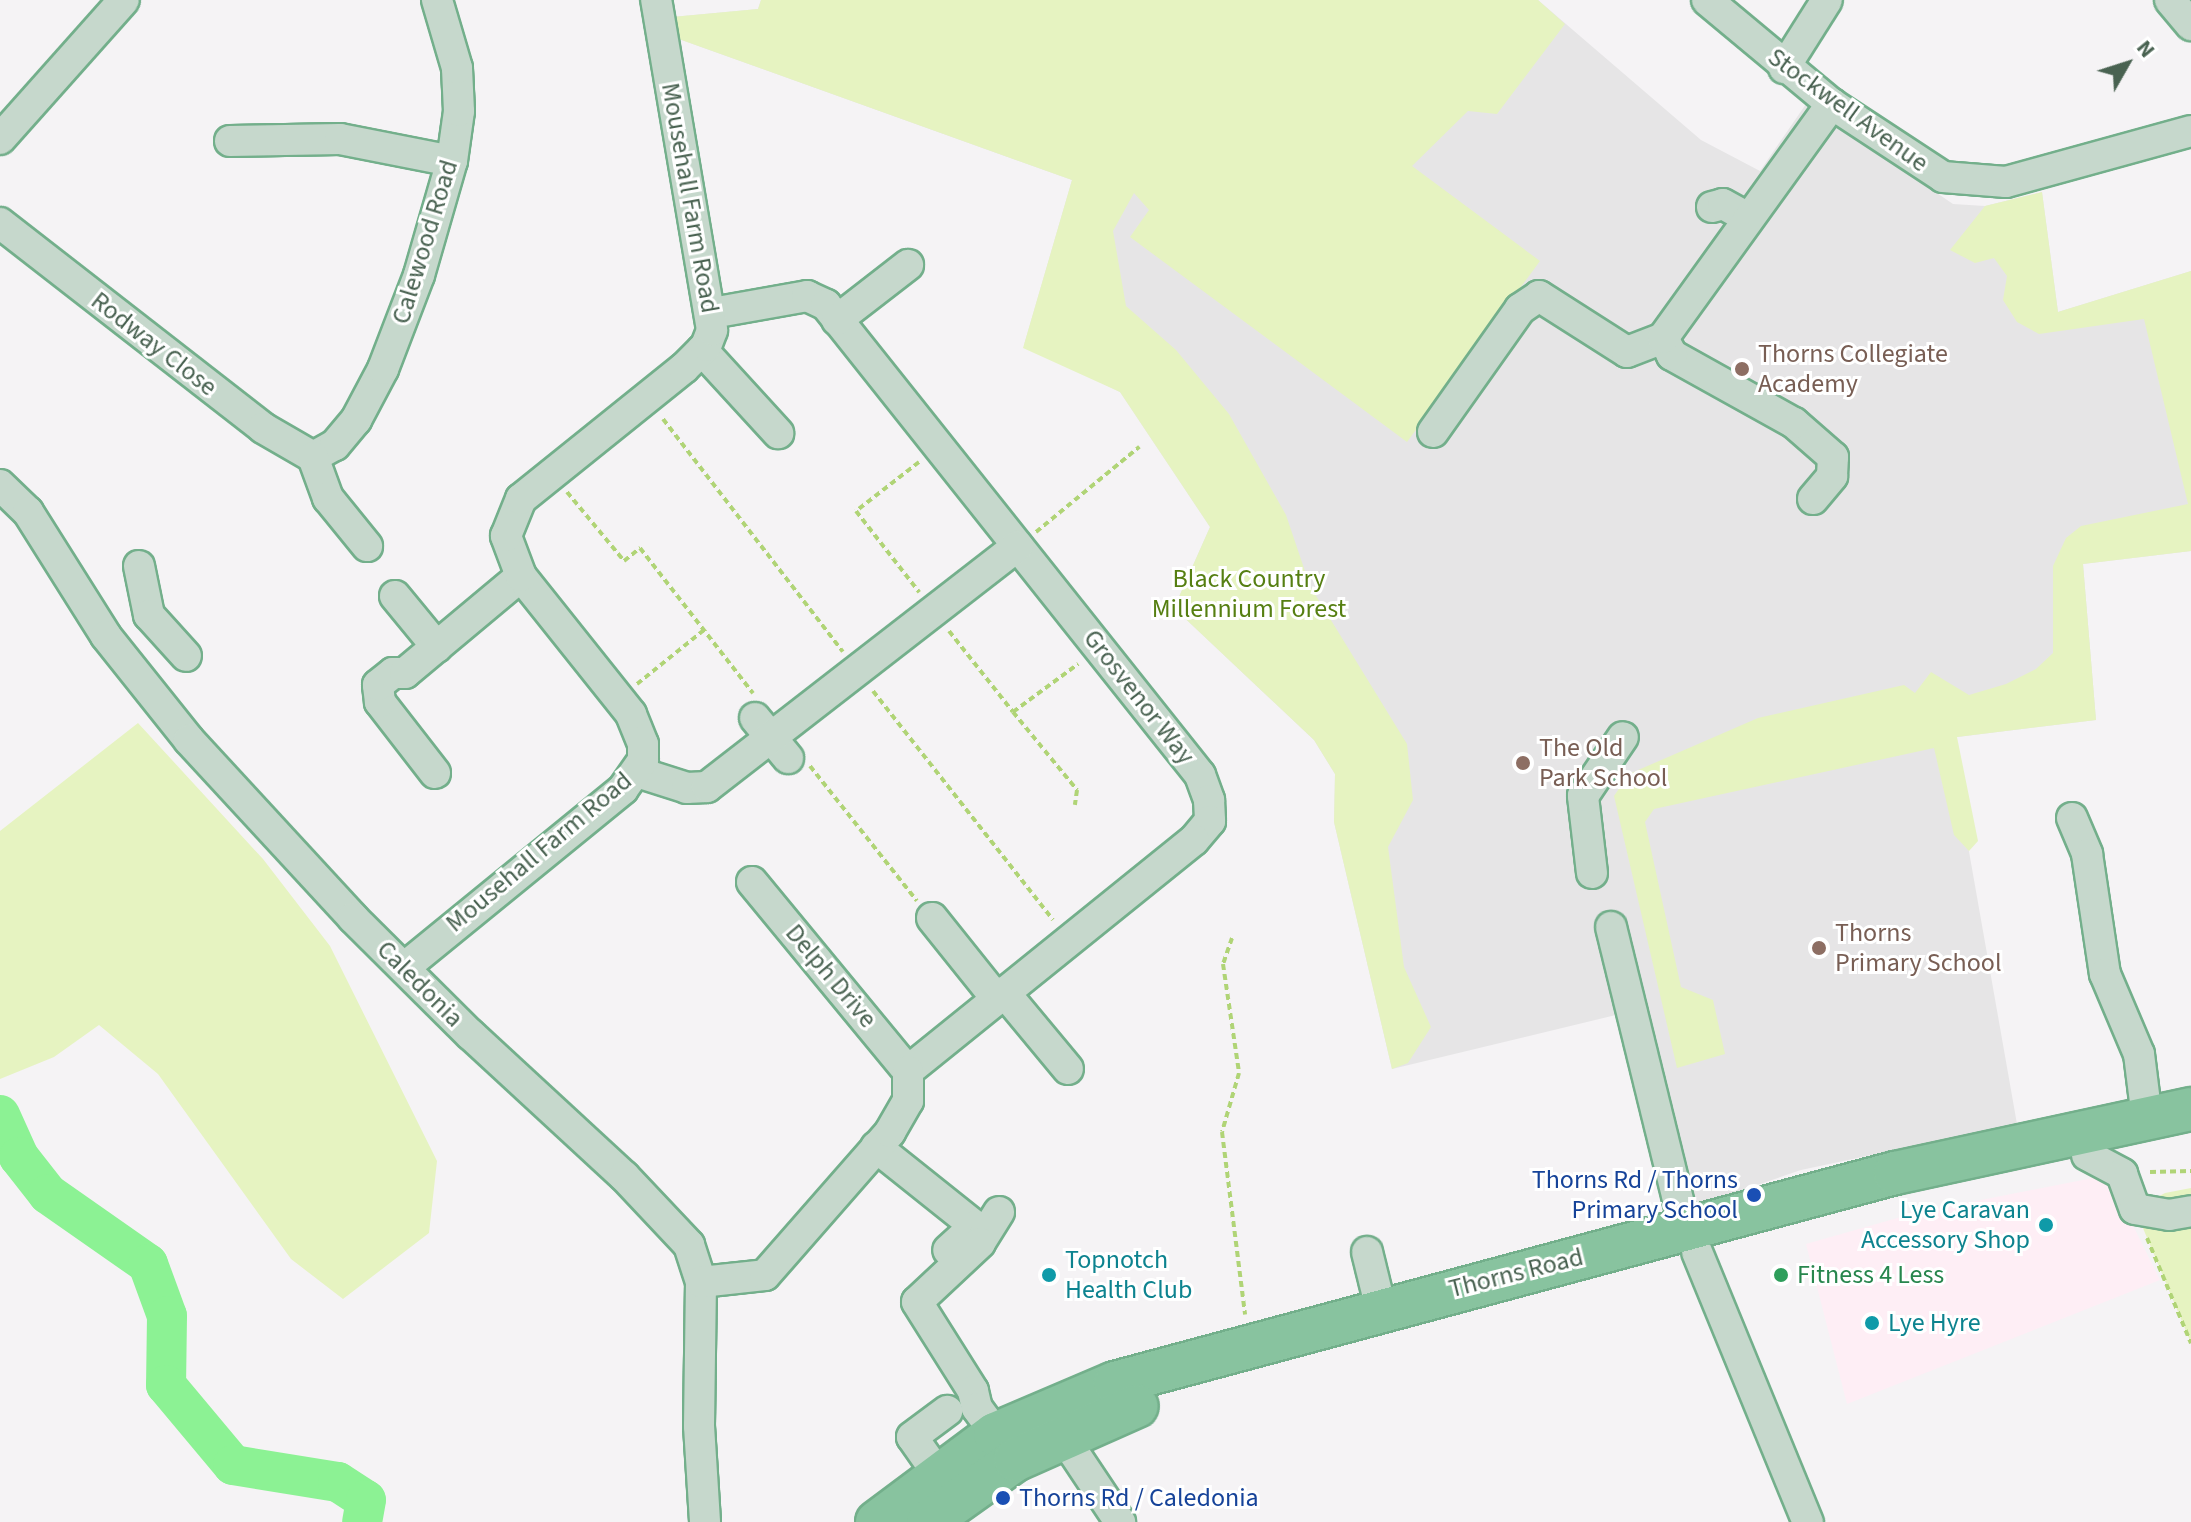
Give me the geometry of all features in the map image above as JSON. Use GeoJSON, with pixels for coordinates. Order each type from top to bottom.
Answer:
{"type":"FeatureCollection","features":[{"type":"Feature","properties":{"kind":"highway","name":"Thorns Road"},"geometry":{"type":"LineString","coordinates":[[877,1522],[938,1474],[1005,1447],[1115,1383],[1381,1309],[1697,1264],[1975,1154],[2191,1109]]}},
{"type":"Feature","properties":{"kind":"highway","name":"Thorns Road"},"geometry":{"type":"LineString","coordinates":[[928,1522],[1005,1447],[1062,1435],[1120,1411],[1697,1264],[1896,1198],[2105,1165],[2191,1135]]}},
{"type":"Feature","properties":{"kind":"street"},"geometry":{"type":"LineString","coordinates":[[0,139],[124,0]]}},
{"type":"Feature","properties":{"kind":"street","name":"Calewood Road"},"geometry":{"type":"LineString","coordinates":[[313,457],[335,445],[356,420],[383,369],[419,275],[452,161],[459,111],[457,68],[437,0]]}},
{"type":"Feature","properties":{"kind":"street","name":"Mousehall Farm Road"},"geometry":{"type":"LineString","coordinates":[[405,967],[623,789],[637,772],[643,744],[619,698],[521,576],[509,552],[507,522],[521,499],[702,350],[712,313],[656,0]]}},
{"type":"Feature","properties":{"kind":"street","name":"Stockwell Avenue"},"geometry":{"type":"LineString","coordinates":[[1707,0],[1784,68],[1832,104],[1943,177],[2006,182],[2191,131]]}},
{"type":"Feature","properties":{"kind":"street"},"geometry":{"type":"LineString","coordinates":[[1784,68],[1827,0]]}},
{"type":"Feature","properties":{"kind":"street"},"geometry":{"type":"LineString","coordinates":[[2170,0],[2191,25]]}},
{"type":"Feature","properties":{"kind":"street"},"geometry":{"type":"LineString","coordinates":[[1433,432],[1520,309],[1539,296],[1627,352],[1663,338],[1832,104]]}},
{"type":"Feature","properties":{"kind":"street"},"geometry":{"type":"LineString","coordinates":[[230,141],[265,153],[378,143],[452,161]]}},
{"type":"Feature","properties":{"kind":"street"},"geometry":{"type":"LineString","coordinates":[[1712,207],[1723,204],[1748,218]]}},
{"type":"Feature","properties":{"kind":"street","name":"Rodway Close"},"geometry":{"type":"LineString","coordinates":[[0,223],[263,428],[313,457]]}},
{"type":"Feature","properties":{"kind":"street"},"geometry":{"type":"LineString","coordinates":[[837,320],[908,265]]}},
{"type":"Feature","properties":{"kind":"street","name":"Grosvenor Way"},"geometry":{"type":"LineString","coordinates":[[712,313],[807,296],[826,305],[1200,775],[1210,821],[1194,840],[908,1071]]}},
{"type":"Feature","properties":{"kind":"street"},"geometry":{"type":"LineString","coordinates":[[1663,338],[1672,355],[1794,423],[1833,457],[1832,476],[1813,499]]}},
{"type":"Feature","properties":{"kind":"street"},"geometry":{"type":"LineString","coordinates":[[702,350],[778,433]]}},
{"type":"Feature","properties":{"kind":"street"},"geometry":{"type":"LineString","coordinates":[[313,457],[328,498],[367,546]]}},
{"type":"Feature","properties":{"kind":"street","name":"Caledonia"},"geometry":{"type":"LineString","coordinates":[[0,485],[28,512],[62,559],[106,636],[189,740],[405,967],[669,1222],[689,1245],[701,1282],[699,1426],[705,1522]]}},
{"type":"Feature","properties":{"kind":"street"},"geometry":{"type":"LineString","coordinates":[[637,772],[687,788],[707,787],[1018,546]]}},
{"type":"Feature","properties":{"kind":"street"},"geometry":{"type":"LineString","coordinates":[[139,566],[149,615],[186,656]]}},
{"type":"Feature","properties":{"kind":"street"},"geometry":{"type":"LineString","coordinates":[[435,773],[375,692],[393,673],[405,673],[521,576]]}},
{"type":"Feature","properties":{"kind":"street"},"geometry":{"type":"LineString","coordinates":[[395,596],[437,647]]}},
{"type":"Feature","properties":{"kind":"street"},"geometry":{"type":"LineString","coordinates":[[106,636],[149,615]]}},
{"type":"Feature","properties":{"kind":"street"},"geometry":{"type":"LineString","coordinates":[[1592,873],[1583,796],[1623,737]]}},
{"type":"Feature","properties":{"kind":"street"},"geometry":{"type":"LineString","coordinates":[[2072,818],[2087,854],[2105,974],[2139,1054],[2147,1118]]}},
{"type":"Feature","properties":{"kind":"street","name":"Delph Drive"},"geometry":{"type":"LineString","coordinates":[[752,882],[908,1071]]}},
{"type":"Feature","properties":{"kind":"street"},"geometry":{"type":"LineString","coordinates":[[928,914],[1068,1069]]}},
{"type":"Feature","properties":{"kind":"street"},"geometry":{"type":"LineString","coordinates":[[1611,927],[1697,1264],[1808,1522]]}},
{"type":"Feature","properties":{"kind":"street"},"geometry":{"type":"LineString","coordinates":[[701,1282],[765,1275],[876,1147],[908,1101],[908,1071]]}},
{"type":"Feature","properties":{"kind":"street"},"geometry":{"type":"LineString","coordinates":[[876,1147],[975,1226],[902,1292]]}},
{"type":"Feature","properties":{"kind":"street"},"geometry":{"type":"LineString","coordinates":[[2105,1165],[2135,1209],[2169,1215],[2191,1211]]}},
{"type":"Feature","properties":{"kind":"street"},"geometry":{"type":"LineString","coordinates":[[999,1212],[980,1243],[917,1302],[1005,1447]]}},
{"type":"Feature","properties":{"kind":"street"},"geometry":{"type":"LineString","coordinates":[[1367,1252],[1381,1309]]}},
{"type":"Feature","properties":{"kind":"street"},"geometry":{"type":"LineString","coordinates":[[938,1474],[912,1437],[947,1411]]}},
{"type":"Feature","properties":{"kind":"street"},"geometry":{"type":"LineString","coordinates":[[1062,1435],[1120,1522]]}},
{"type":"Feature","properties":{"kind":"path"},"geometry":{"type":"LineString","coordinates":[[1018,546],[1139,447]]}},
{"type":"Feature","properties":{"kind":"path"},"geometry":{"type":"LineString","coordinates":[[552,474],[624,561],[640,548],[704,630],[774,736],[928,914]]}},
{"type":"Feature","properties":{"kind":"path"},"geometry":{"type":"LineString","coordinates":[[619,698],[704,630]]}},
{"type":"Feature","properties":{"kind":"path"},"geometry":{"type":"LineString","coordinates":[[1013,712],[1077,790],[1075,805]]}},
{"type":"Feature","properties":{"kind":"path"},"geometry":{"type":"LineString","coordinates":[[1232,938],[1223,964],[1239,1073],[1222,1132],[1249,1345]]}},
{"type":"Feature","properties":{"kind":"path"},"geometry":{"type":"LineString","coordinates":[[2105,1165],[2191,1171]]}},
{"type":"Feature","properties":{"kind":"path"},"geometry":{"type":"LineString","coordinates":[[2135,1209],[2191,1343]]}},
{"type":"Feature","properties":{"kind":"shaded area","name":"Thorns Collegiate Academy"},"geometry":{"type":"Polygon","coordinates":[[[761,0],[1538,0],[1701,140],[1760,171],[1806,104],[1953,204],[1985,206],[2042,192],[2058,312],[2191,271],[2191,551],[2083,564],[2096,720],[1949,738],[2017,1124],[1801,1170],[1666,1216],[1620,1014],[1392,1069],[1334,822],[1335,774],[1314,740],[1174,608],[1210,527],[1120,392],[1024,345],[1072,180],[676,38],[672,17],[758,9],[761,0]]]}},
{"type":"Feature","properties":{"kind":"shaded area"},"geometry":{"type":"Polygon","coordinates":[[[2108,1175],[2160,1280],[1847,1404],[1806,1244],[1915,1213],[2108,1175]]]}},
{"type":"Feature","properties":{"kind":"green space","name":"Black Country Millennium Forest"},"geometry":{"type":"Polygon","coordinates":[[[761,0],[1538,0],[1565,24],[1497,114],[1468,111],[1412,166],[1540,261],[1407,442],[1130,237],[1149,210],[1134,193],[1113,231],[1126,306],[1176,350],[1229,414],[1286,515],[1310,586],[1407,744],[1413,800],[1388,847],[1404,967],[1431,1027],[1408,1063],[1392,1069],[1334,822],[1335,774],[1314,740],[1174,608],[1210,527],[1120,392],[1023,348],[1072,180],[676,38],[672,17],[758,9],[761,0]]]}},
{"type":"Feature","properties":{"kind":"green space"},"geometry":{"type":"Polygon","coordinates":[[[2042,192],[2058,312],[2191,271],[2191,551],[2083,564],[2096,720],[1957,737],[1978,841],[1969,851],[1954,835],[1934,748],[1654,809],[1645,822],[1681,987],[1713,1000],[1725,1054],[1677,1068],[1614,796],[1629,774],[1758,718],[1904,685],[1915,693],[1931,672],[1969,695],[2006,684],[2036,669],[2053,653],[2053,566],[2066,538],[2081,526],[2188,504],[2144,319],[2039,334],[2017,322],[2003,300],[2007,276],[1994,258],[1975,263],[1950,250],[1985,206],[2042,192]]]}},
{"type":"Feature","properties":{"kind":"green space"},"geometry":{"type":"Polygon","coordinates":[[[138,723],[263,859],[330,946],[437,1161],[429,1233],[343,1299],[291,1259],[158,1074],[99,1025],[54,1057],[0,1079],[0,831],[138,723]]]}},
{"type":"Feature","properties":{"kind":"green space"},"geometry":{"type":"Polygon","coordinates":[[[2191,1188],[2191,1343],[2135,1209],[2165,1193],[2191,1188]]]}},
{"type":"Feature","properties":{"kind":"waterway"},"geometry":{"type":"LineString","coordinates":[[0,1115],[19,1157],[48,1194],[148,1264],[167,1316],[166,1385],[233,1465],[338,1482],[366,1500],[362,1522]]}},
{"type":"Feature","properties":{"kind":"place","name":"Thorns Collegiate Academy"},"geometry":{"type":"Point","coordinates":[1742,369]}},
{"type":"Feature","properties":{"kind":"place","name":"The Old Park School"},"geometry":{"type":"Point","coordinates":[1523,763]}},
{"type":"Feature","properties":{"kind":"place","name":"Thorns Primary School"},"geometry":{"type":"Point","coordinates":[1819,948]}},
{"type":"Feature","properties":{"kind":"place","name":"Thorns Rd / Thorns Primary School"},"geometry":{"type":"Point","coordinates":[1754,1195]}},
{"type":"Feature","properties":{"kind":"place","name":"Lye Caravan Accessory Shop"},"geometry":{"type":"Point","coordinates":[2046,1225]}},
{"type":"Feature","properties":{"kind":"place","name":"Topnotch Health Club"},"geometry":{"type":"Point","coordinates":[1049,1275]}},
{"type":"Feature","properties":{"kind":"place","name":"Fitness 4 Less"},"geometry":{"type":"Point","coordinates":[1781,1275]}},
{"type":"Feature","properties":{"kind":"place","name":"Lye Hyre"},"geometry":{"type":"Point","coordinates":[1872,1323]}},
{"type":"Feature","properties":{"kind":"place","name":"Thorns Rd / Caledonia"},"geometry":{"type":"Point","coordinates":[1003,1498]}}]}
